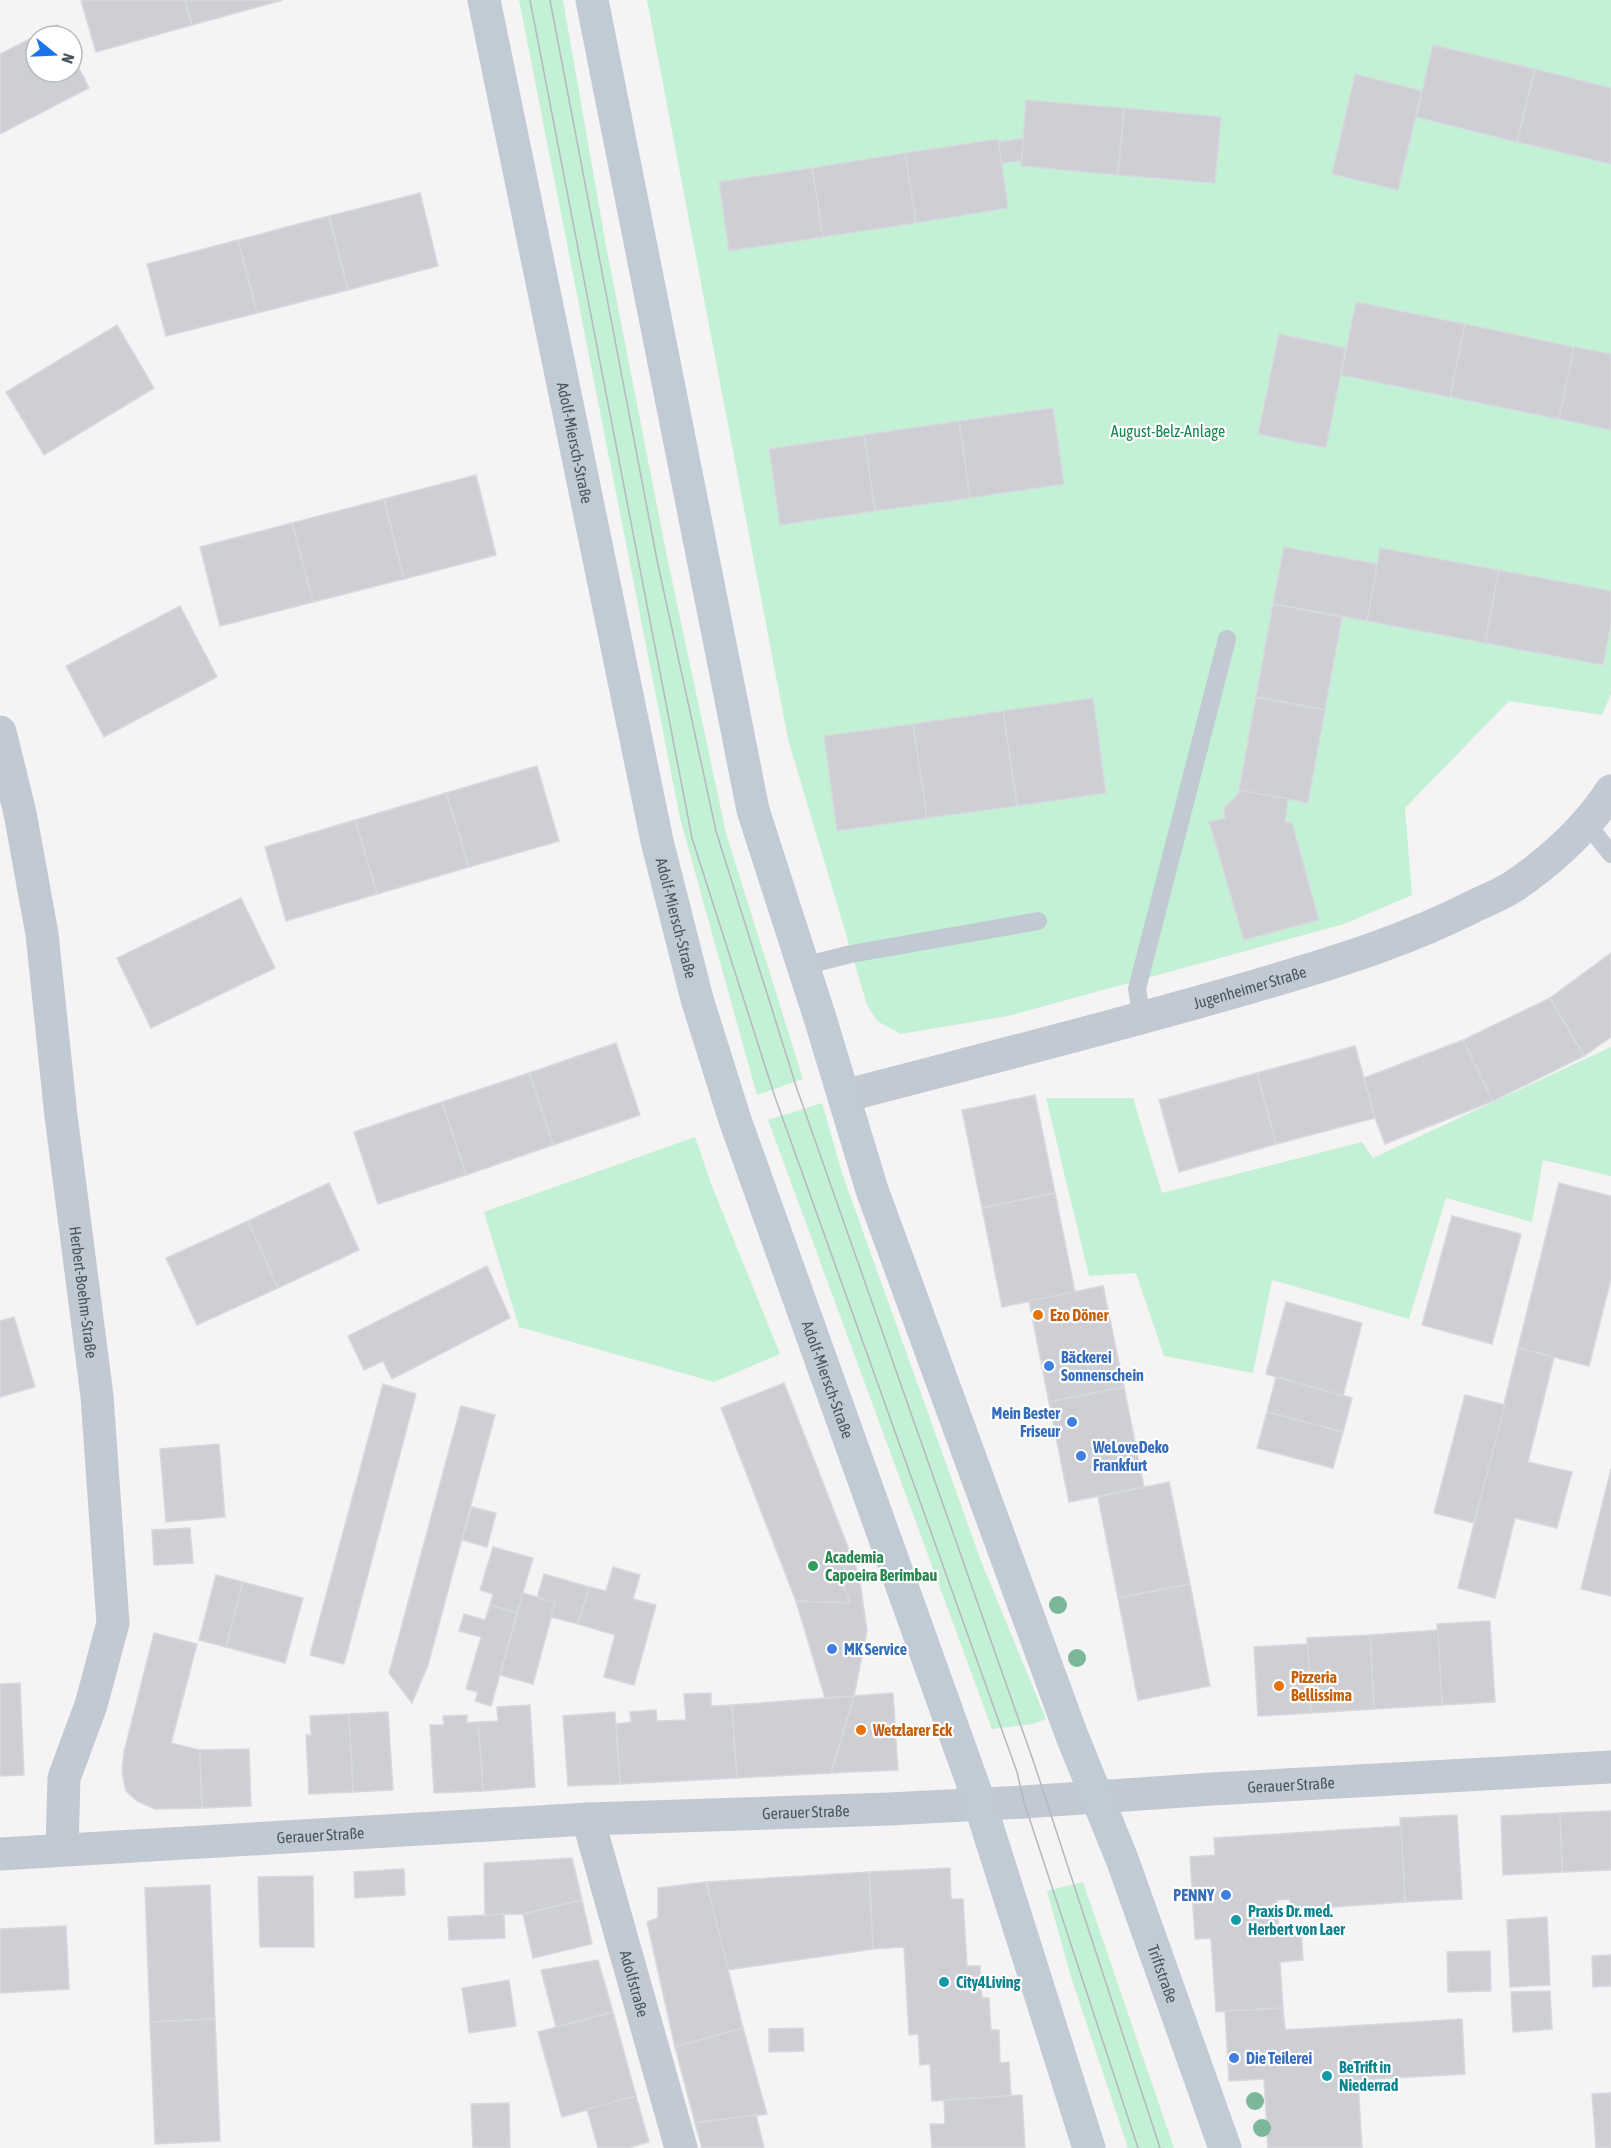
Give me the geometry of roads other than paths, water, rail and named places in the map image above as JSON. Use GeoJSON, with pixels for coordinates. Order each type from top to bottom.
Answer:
{"type":"FeatureCollection","features":[{"type":"Feature","properties":{"kind":"main road","name":"Adolf-Miersch-Straße"},"geometry":{"type":"LineString","coordinates":[[484,0],[657,841],[697,999],[738,1130],[980,1804]]}},
{"type":"Feature","properties":{"kind":"main road"},"geometry":{"type":"LineString","coordinates":[[592,0],[753,810],[876,1201],[1072,1736],[1098,1798]]}},
{"type":"Feature","properties":{"kind":"main road","name":"Triftstraße"},"geometry":{"type":"LineString","coordinates":[[1098,1798],[1137,1900],[1225,2148]]}},
{"type":"Feature","properties":{"kind":"main road"},"geometry":{"type":"LineString","coordinates":[[980,1804],[1089,2148]]}},
{"type":"Feature","properties":{"kind":"street","name":"Herbert-Boehm-Straße"},"geometry":{"type":"LineString","coordinates":[[0,732],[20,813],[42,934],[61,1116],[96,1396],[113,1623],[91,1705],[64,1779],[62,1849]]}},
{"type":"Feature","properties":{"kind":"street","name":"Jugenheimer Straße"},"geometry":{"type":"LineString","coordinates":[[844,1096],[1142,1019],[1315,968],[1407,937],[1512,887],[1552,857],[1587,825],[1611,791]]}},
{"type":"Feature","properties":{"kind":"street","name":"Gerauer Straße"},"geometry":{"type":"LineString","coordinates":[[0,1854],[588,1818],[889,1809],[1611,1767]]}},
{"type":"Feature","properties":{"kind":"street","name":"Adolfstraße"},"geometry":{"type":"LineString","coordinates":[[588,1818],[681,2148]]}},
{"type":"Feature","properties":{"kind":"lane"},"geometry":{"type":"LineString","coordinates":[[1142,1019],[1137,989],[1227,639]]}},
{"type":"Feature","properties":{"kind":"lane"},"geometry":{"type":"LineString","coordinates":[[1587,825],[1611,854]]}},
{"type":"Feature","properties":{"kind":"lane"},"geometry":{"type":"LineString","coordinates":[[803,966],[851,954],[1038,921]]}},
{"type":"Feature","properties":{"kind":"tram line"},"geometry":{"type":"LineString","coordinates":[[530,0],[692,838],[775,1097],[1017,1772],[1024,1802],[1138,2148]]}},
{"type":"Feature","properties":{"kind":"tram line"},"geometry":{"type":"LineString","coordinates":[[550,0],[657,560],[716,831],[797,1089],[1035,1766],[1160,2148]]}},
{"type":"Feature","properties":{"kind":"place","name":"Ezo Döner"},"geometry":{"type":"Point","coordinates":[1038,1315]}},
{"type":"Feature","properties":{"kind":"place","name":"Bäckerei Sonnenschein"},"geometry":{"type":"Point","coordinates":[1049,1366]}},
{"type":"Feature","properties":{"kind":"place","name":"Mein Bester Friseur"},"geometry":{"type":"Point","coordinates":[1072,1422]}},
{"type":"Feature","properties":{"kind":"place","name":"WeLoveDeko Frankfurt"},"geometry":{"type":"Point","coordinates":[1081,1456]}},
{"type":"Feature","properties":{"kind":"place","name":"Academia Capoeira Berimbau"},"geometry":{"type":"Point","coordinates":[813,1566]}},
{"type":"Feature","properties":{"kind":"place","name":"MK Service"},"geometry":{"type":"Point","coordinates":[832,1649]}},
{"type":"Feature","properties":{"kind":"place","name":"Pizzeria Bellissima"},"geometry":{"type":"Point","coordinates":[1279,1686]}},
{"type":"Feature","properties":{"kind":"place","name":"Wetzlarer Eck"},"geometry":{"type":"Point","coordinates":[861,1730]}},
{"type":"Feature","properties":{"kind":"place","name":"PENNY"},"geometry":{"type":"Point","coordinates":[1226,1895]}},
{"type":"Feature","properties":{"kind":"place","name":"Praxis Dr. med. Herbert von Laer"},"geometry":{"type":"Point","coordinates":[1236,1920]}},
{"type":"Feature","properties":{"kind":"place","name":"City4Living"},"geometry":{"type":"Point","coordinates":[944,1982]}},
{"type":"Feature","properties":{"kind":"place","name":"Die Teilerei"},"geometry":{"type":"Point","coordinates":[1234,2058]}},
{"type":"Feature","properties":{"kind":"place","name":"BeTrift in Niederrad"},"geometry":{"type":"Point","coordinates":[1327,2076]}},
{"type":"Feature","properties":{"kind":"park label","name":"August-Belz-Anlage"},"geometry":{"type":"Point","coordinates":[1168,431]}}]}
